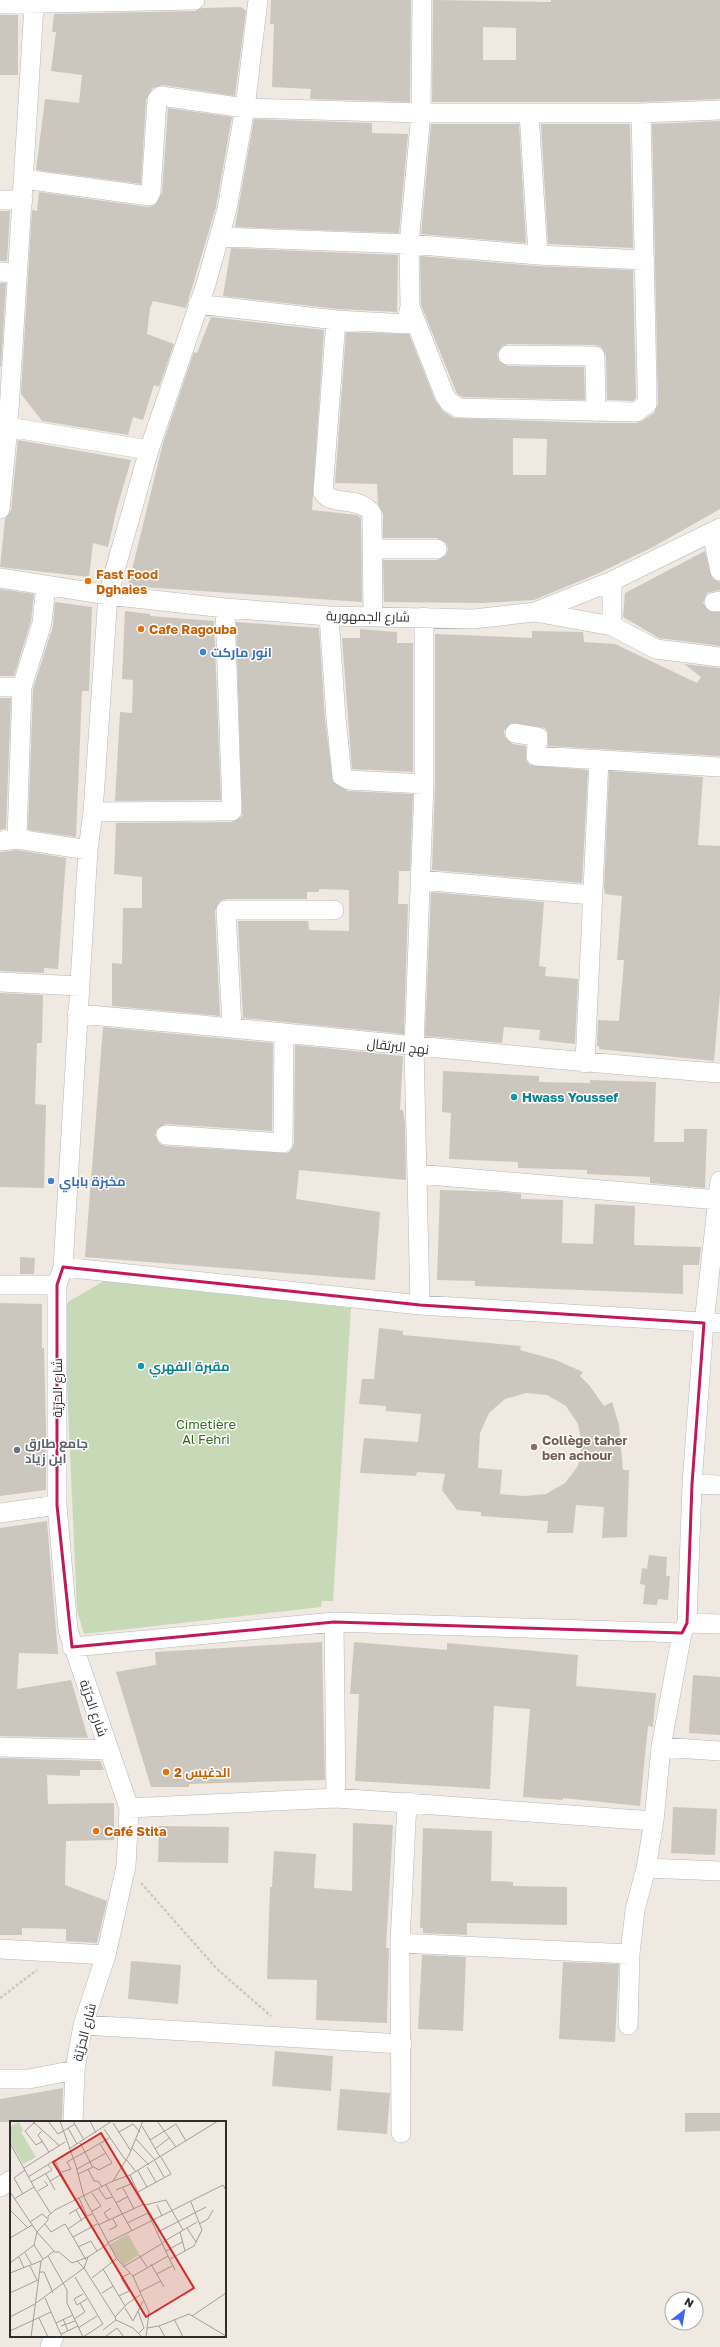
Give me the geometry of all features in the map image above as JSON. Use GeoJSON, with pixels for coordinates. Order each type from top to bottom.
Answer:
{"type":"FeatureCollection","features":[{"type":"Feature","properties":{"kind":"street"},"geometry":{"type":"LineString","coordinates":[[0,4],[34,5],[195,0]]}},
{"type":"Feature","properties":{"kind":"street","name":"شارع الحرّيّة"},"geometry":{"type":"LineString","coordinates":[[73,2121],[75,2070],[83,2025],[106,1955],[126,1866],[130,1808],[72,1647],[68,1630],[57,1505],[57,1285],[63,1267],[77,1014],[108,595],[149,450],[198,304],[227,209],[245,108],[258,0]]}},
{"type":"Feature","properties":{"kind":"street"},"geometry":{"type":"LineString","coordinates":[[198,304],[336,320],[406,325],[408,323],[410,307],[409,244],[421,113],[422,0]]}},
{"type":"Feature","properties":{"kind":"street"},"geometry":{"type":"LineString","coordinates":[[0,509],[8,427],[9,272],[22,200],[24,179],[34,5]]}},
{"type":"Feature","properties":{"kind":"street"},"geometry":{"type":"LineString","coordinates":[[24,179],[148,196],[151,192],[158,98],[162,96],[245,108],[421,113],[641,113],[720,110]]}},
{"type":"Feature","properties":{"kind":"street"},"geometry":{"type":"LineString","coordinates":[[529,113],[538,256]]}},
{"type":"Feature","properties":{"kind":"street"},"geometry":{"type":"LineString","coordinates":[[410,307],[444,394],[449,402],[459,408],[636,412],[647,404],[641,113]]}},
{"type":"Feature","properties":{"kind":"street"},"geometry":{"type":"LineString","coordinates":[[0,200],[22,200]]}},
{"type":"Feature","properties":{"kind":"street"},"geometry":{"type":"LineString","coordinates":[[219,237],[409,244],[538,256],[645,260]]}},
{"type":"Feature","properties":{"kind":"street"},"geometry":{"type":"LineString","coordinates":[[336,320],[323,492],[329,498],[358,503],[369,508],[372,514],[373,616]]}},
{"type":"Feature","properties":{"kind":"street"},"geometry":{"type":"LineString","coordinates":[[508,355],[595,356],[596,412]]}},
{"type":"Feature","properties":{"kind":"street"},"geometry":{"type":"LineString","coordinates":[[8,427],[149,450]]}},
{"type":"Feature","properties":{"kind":"street"},"geometry":{"type":"LineString","coordinates":[[716,530],[720,570]]}},
{"type":"Feature","properties":{"kind":"street","name":"شارع الجمهورية"},"geometry":{"type":"LineString","coordinates":[[0,578],[108,595],[225,608],[329,616],[474,619],[535,612],[612,581],[716,530]]}},
{"type":"Feature","properties":{"kind":"street"},"geometry":{"type":"LineString","coordinates":[[372,549],[437,549]]}},
{"type":"Feature","properties":{"kind":"street"},"geometry":{"type":"LineString","coordinates":[[612,581],[612,626]]}},
{"type":"Feature","properties":{"kind":"street"},"geometry":{"type":"LineString","coordinates":[[46,585],[42,623],[22,687],[8,840],[88,850]]}},
{"type":"Feature","properties":{"kind":"street"},"geometry":{"type":"LineString","coordinates":[[93,812],[232,811],[225,608]]}},
{"type":"Feature","properties":{"kind":"street"},"geometry":{"type":"LineString","coordinates":[[535,612],[612,626],[656,649],[720,657]]}},
{"type":"Feature","properties":{"kind":"street"},"geometry":{"type":"LineString","coordinates":[[329,616],[342,776],[349,780],[424,784]]}},
{"type":"Feature","properties":{"kind":"street"},"geometry":{"type":"LineString","coordinates":[[420,1305],[414,1047],[424,784],[424,617]]}},
{"type":"Feature","properties":{"kind":"street"},"geometry":{"type":"LineString","coordinates":[[0,687],[22,687]]}},
{"type":"Feature","properties":{"kind":"street"},"geometry":{"type":"LineString","coordinates":[[516,733],[538,737],[536,756],[720,767]]}},
{"type":"Feature","properties":{"kind":"street"},"geometry":{"type":"LineString","coordinates":[[584,1063],[599,760]]}},
{"type":"Feature","properties":{"kind":"street"},"geometry":{"type":"LineString","coordinates":[[420,880],[592,895]]}},
{"type":"Feature","properties":{"kind":"street"},"geometry":{"type":"LineString","coordinates":[[232,1027],[226,910],[334,910]]}},
{"type":"Feature","properties":{"kind":"street"},"geometry":{"type":"LineString","coordinates":[[0,982],[80,986]]}},
{"type":"Feature","properties":{"kind":"street","name":"نهج البرتقال"},"geometry":{"type":"LineString","coordinates":[[77,1014],[232,1027],[414,1047],[584,1063],[720,1073]]}},
{"type":"Feature","properties":{"kind":"street"},"geometry":{"type":"LineString","coordinates":[[166,1135],[283,1143],[284,1033]]}},
{"type":"Feature","properties":{"kind":"street"},"geometry":{"type":"LineString","coordinates":[[417,1174],[718,1200]]}},
{"type":"Feature","properties":{"kind":"street"},"geometry":{"type":"LineString","coordinates":[[628,2025],[630,1954],[635,1910],[646,1868],[654,1821],[661,1747],[684,1628],[692,1484],[712,1323],[720,1181]]}},
{"type":"Feature","properties":{"kind":"street"},"geometry":{"type":"LineString","coordinates":[[63,1267],[420,1305],[712,1323]]}},
{"type":"Feature","properties":{"kind":"street"},"geometry":{"type":"LineString","coordinates":[[0,1285],[57,1285]]}},
{"type":"Feature","properties":{"kind":"street"},"geometry":{"type":"LineString","coordinates":[[692,1484],[720,1485]]}},
{"type":"Feature","properties":{"kind":"street"},"geometry":{"type":"LineString","coordinates":[[0,1513],[57,1505]]}},
{"type":"Feature","properties":{"kind":"street"},"geometry":{"type":"LineString","coordinates":[[334,1622],[336,1798]]}},
{"type":"Feature","properties":{"kind":"street"},"geometry":{"type":"LineString","coordinates":[[72,1647],[334,1622],[684,1628],[720,1624]]}},
{"type":"Feature","properties":{"kind":"street"},"geometry":{"type":"LineString","coordinates":[[0,1746],[108,1750]]}},
{"type":"Feature","properties":{"kind":"street"},"geometry":{"type":"LineString","coordinates":[[661,1747],[720,1751]]}},
{"type":"Feature","properties":{"kind":"street"},"geometry":{"type":"LineString","coordinates":[[130,1808],[336,1798],[654,1821]]}},
{"type":"Feature","properties":{"kind":"street"},"geometry":{"type":"LineString","coordinates":[[401,2134],[402,2044],[400,1943],[407,1802]]}},
{"type":"Feature","properties":{"kind":"street"},"geometry":{"type":"LineString","coordinates":[[646,1868],[720,1871]]}},
{"type":"Feature","properties":{"kind":"street"},"geometry":{"type":"LineString","coordinates":[[400,1943],[630,1954]]}},
{"type":"Feature","properties":{"kind":"street"},"geometry":{"type":"LineString","coordinates":[[0,1949],[106,1955]]}},
{"type":"Feature","properties":{"kind":"street"},"geometry":{"type":"LineString","coordinates":[[83,2025],[402,2044]]}},
{"type":"Feature","properties":{"kind":"street"},"geometry":{"type":"LineString","coordinates":[[0,2079],[29,2079],[75,2070]]}},
{"type":"Feature","properties":{"kind":"street"},"geometry":{"type":"LineString","coordinates":[[0,2187],[10,2181]]}},
{"type":"Feature","properties":{"kind":"street"},"geometry":{"type":"LineString","coordinates":[[50,2347],[54,2337]]}},
{"type":"Feature","properties":{"kind":"path"},"geometry":{"type":"LineString","coordinates":[[126,1866],[217,1968],[273,2018]]}},
{"type":"Feature","properties":{"kind":"path"},"geometry":{"type":"LineString","coordinates":[[0,1998],[60,1953]]}},
{"type":"Feature","properties":{"kind":"highlighted area"},"geometry":{"type":"Polygon","coordinates":[[[63,1267],[420,1305],[704,1323],[692,1484],[687,1623],[682,1633],[334,1622],[72,1647],[57,1505],[57,1285],[63,1267]]]}},
{"type":"Feature","properties":{"kind":"green space","name":"Cimetière Al Fehri"},"geometry":{"type":"Polygon","coordinates":[[[104,1281],[351,1308],[333,1601],[322,1601],[321,1607],[84,1634],[77,1610],[64,1316],[68,1302],[104,1281]]]}},
{"type":"Feature","properties":{"kind":"building"},"geometry":{"type":"Polygon","coordinates":[[[271,0],[411,0],[410,102],[310,99],[311,89],[272,87],[274,24],[270,24],[271,0]]]}},
{"type":"Feature","properties":{"kind":"building"},"geometry":{"type":"Polygon","coordinates":[[[433,0],[551,2],[551,0],[720,0],[720,99],[641,102],[432,102],[433,0]],[[483,27],[483,60],[516,60],[516,28],[483,27]]]}},
{"type":"Feature","properties":{"kind":"building"},"geometry":{"type":"Polygon","coordinates":[[[241,7],[246,11],[235,96],[163,85],[153,88],[146,99],[141,184],[36,170],[45,99],[79,103],[82,75],[51,71],[56,32],[52,32],[54,14],[195,11],[202,8],[241,7]]]}},
{"type":"Feature","properties":{"kind":"building"},"geometry":{"type":"Polygon","coordinates":[[[0,15],[18,15],[18,75],[0,75],[0,15]]]}},
{"type":"Feature","properties":{"kind":"building"},"geometry":{"type":"Polygon","coordinates":[[[168,108],[232,117],[216,207],[186,308],[153,301],[150,308],[147,334],[174,344],[159,387],[154,385],[143,420],[133,417],[128,435],[42,421],[21,394],[32,210],[37,211],[39,192],[148,207],[155,205],[162,193],[168,108]]]}},
{"type":"Feature","properties":{"kind":"building"},"geometry":{"type":"Polygon","coordinates":[[[254,119],[372,123],[372,133],[408,134],[399,233],[235,227],[254,119]]]}},
{"type":"Feature","properties":{"kind":"building"},"geometry":{"type":"Polygon","coordinates":[[[720,121],[720,509],[653,547],[597,574],[534,600],[482,603],[384,602],[383,560],[437,560],[446,555],[448,549],[446,543],[437,538],[383,538],[383,514],[378,504],[377,484],[335,483],[346,332],[409,334],[435,400],[443,411],[454,418],[636,423],[654,413],[658,404],[652,124],[720,121]],[[513,438],[513,475],[546,475],[547,439],[513,438]]]}},
{"type":"Feature","properties":{"kind":"building"},"geometry":{"type":"Polygon","coordinates":[[[431,124],[519,124],[526,243],[421,234],[431,124]]]}},
{"type":"Feature","properties":{"kind":"building"},"geometry":{"type":"Polygon","coordinates":[[[541,124],[630,124],[633,248],[548,244],[541,124]]]}},
{"type":"Feature","properties":{"kind":"building"},"geometry":{"type":"Polygon","coordinates":[[[0,211],[10,211],[7,261],[0,261],[0,211]]]}},
{"type":"Feature","properties":{"kind":"building"},"geometry":{"type":"Polygon","coordinates":[[[231,248],[398,255],[397,312],[337,309],[223,296],[231,248]]]}},
{"type":"Feature","properties":{"kind":"building"},"geometry":{"type":"Polygon","coordinates":[[[420,256],[537,266],[633,270],[636,398],[633,401],[607,400],[606,355],[601,347],[595,345],[508,344],[502,346],[497,354],[499,361],[508,366],[584,367],[585,400],[462,397],[457,394],[421,305],[420,256]]]}},
{"type":"Feature","properties":{"kind":"building"},"geometry":{"type":"Polygon","coordinates":[[[0,283],[6,283],[1,367],[0,366],[0,283]]]}},
{"type":"Feature","properties":{"kind":"building"},"geometry":{"type":"Polygon","coordinates":[[[211,317],[324,330],[312,510],[357,515],[361,518],[362,602],[128,586],[163,443],[194,352],[197,353],[211,317]]]}},
{"type":"Feature","properties":{"kind":"building"},"geometry":{"type":"Polygon","coordinates":[[[18,440],[131,460],[117,508],[108,547],[93,543],[89,577],[0,567],[5,519],[11,510],[18,440]]]}},
{"type":"Feature","properties":{"kind":"building"},"geometry":{"type":"Polygon","coordinates":[[[705,551],[712,578],[720,582],[720,590],[707,593],[703,603],[710,612],[720,612],[720,646],[659,638],[623,617],[625,593],[705,551]]]}},
{"type":"Feature","properties":{"kind":"building"},"geometry":{"type":"Polygon","coordinates":[[[0,589],[34,594],[31,621],[14,676],[0,676],[0,589]]]}},
{"type":"Feature","properties":{"kind":"building"},"geometry":{"type":"Polygon","coordinates":[[[55,602],[92,607],[89,691],[82,691],[76,837],[28,830],[33,689],[53,626],[55,602]]]}},
{"type":"Feature","properties":{"kind":"building"},"geometry":{"type":"Polygon","coordinates":[[[125,611],[150,614],[150,616],[214,621],[221,800],[115,801],[120,712],[132,713],[133,680],[122,679],[125,611]]]}},
{"type":"Feature","properties":{"kind":"building"},"geometry":{"type":"Polygon","coordinates":[[[236,622],[319,628],[325,719],[333,782],[348,791],[413,794],[410,871],[399,871],[398,904],[408,904],[404,1034],[243,1018],[238,921],[308,921],[309,930],[349,931],[349,890],[319,889],[319,892],[307,892],[307,899],[226,899],[220,901],[215,911],[220,1016],[112,1006],[112,963],[122,964],[123,908],[142,908],[142,877],[114,874],[116,823],[232,822],[242,816],[236,622]]]}},
{"type":"Feature","properties":{"kind":"building"},"geometry":{"type":"Polygon","coordinates":[[[360,629],[397,632],[397,643],[413,643],[413,772],[352,769],[342,638],[360,638],[360,629]]]}},
{"type":"Feature","properties":{"kind":"building"},"geometry":{"type":"Polygon","coordinates":[[[532,631],[583,632],[584,642],[615,644],[697,683],[701,677],[684,664],[720,668],[720,756],[548,746],[548,733],[545,728],[511,723],[504,731],[505,737],[513,744],[526,746],[526,760],[530,765],[588,770],[582,883],[432,870],[435,784],[435,634],[532,638],[532,631]]]}},
{"type":"Feature","properties":{"kind":"building"},"geometry":{"type":"Polygon","coordinates":[[[0,698],[11,698],[6,829],[0,830],[0,698]]]}},
{"type":"Feature","properties":{"kind":"building"},"geometry":{"type":"Polygon","coordinates":[[[609,771],[703,777],[698,845],[720,846],[720,993],[714,1061],[599,1049],[599,1046],[597,1046],[598,1020],[619,1021],[624,960],[617,960],[622,896],[605,894],[604,889],[609,771]]]}},
{"type":"Feature","properties":{"kind":"building"},"geometry":{"type":"Polygon","coordinates":[[[17,850],[66,858],[58,969],[44,968],[44,973],[0,971],[0,852],[17,850]]]}},
{"type":"Feature","properties":{"kind":"building"},"geometry":{"type":"Polygon","coordinates":[[[431,892],[544,902],[539,966],[546,967],[545,976],[578,979],[575,1044],[539,1040],[540,1030],[504,1027],[502,1043],[425,1036],[431,892]]]}},
{"type":"Feature","properties":{"kind":"building"},"geometry":{"type":"Polygon","coordinates":[[[0,993],[43,995],[42,1043],[37,1043],[35,1104],[46,1105],[44,1188],[0,1187],[0,993]]]}},
{"type":"Feature","properties":{"kind":"building"},"geometry":{"type":"Polygon","coordinates":[[[103,1027],[273,1043],[272,1131],[166,1124],[157,1129],[155,1135],[160,1144],[165,1146],[288,1153],[292,1149],[294,1143],[295,1045],[403,1056],[400,1110],[403,1110],[405,1123],[406,1180],[299,1170],[296,1199],[380,1212],[375,1280],[85,1257],[103,1027]]]}},
{"type":"Feature","properties":{"kind":"building"},"geometry":{"type":"Polygon","coordinates":[[[443,1071],[539,1076],[539,1082],[590,1083],[590,1080],[656,1082],[654,1142],[684,1142],[684,1129],[707,1129],[705,1188],[650,1183],[650,1177],[587,1174],[587,1170],[518,1168],[518,1162],[449,1159],[451,1113],[442,1112],[443,1071]]]}},
{"type":"Feature","properties":{"kind":"building"},"geometry":{"type":"Polygon","coordinates":[[[440,1190],[503,1192],[521,1194],[521,1199],[563,1200],[562,1243],[593,1244],[595,1204],[635,1206],[634,1245],[701,1247],[699,1265],[683,1265],[683,1294],[475,1286],[475,1281],[437,1280],[440,1190]]]}},
{"type":"Feature","properties":{"kind":"building"},"geometry":{"type":"Polygon","coordinates":[[[20,1257],[35,1258],[34,1274],[20,1274],[20,1257]]]}},
{"type":"Feature","properties":{"kind":"building"},"geometry":{"type":"Polygon","coordinates":[[[0,1303],[42,1304],[42,1348],[44,1348],[46,1429],[46,1490],[0,1496],[0,1303]]]}},
{"type":"Feature","properties":{"kind":"building"},"geometry":{"type":"Polygon","coordinates":[[[379,1328],[403,1331],[403,1335],[521,1346],[520,1350],[556,1360],[583,1372],[580,1376],[589,1385],[604,1406],[612,1402],[619,1425],[623,1470],[629,1470],[627,1537],[602,1538],[604,1507],[576,1505],[573,1533],[547,1533],[548,1521],[481,1516],[481,1512],[457,1510],[442,1490],[445,1474],[417,1472],[416,1476],[360,1473],[364,1438],[418,1442],[421,1414],[386,1411],[386,1406],[359,1404],[362,1379],[374,1379],[379,1328]],[[526,1393],[505,1399],[489,1413],[480,1433],[478,1468],[502,1470],[500,1494],[525,1496],[546,1494],[565,1483],[578,1466],[582,1445],[578,1424],[566,1406],[547,1395],[526,1393]]]}},
{"type":"Feature","properties":{"kind":"building"},"geometry":{"type":"Polygon","coordinates":[[[47,1521],[58,1654],[19,1653],[17,1689],[71,1680],[88,1738],[0,1736],[0,1528],[47,1521]]]}},
{"type":"Feature","properties":{"kind":"building"},"geometry":{"type":"Polygon","coordinates":[[[649,1555],[667,1557],[666,1576],[670,1576],[668,1600],[658,1599],[657,1605],[643,1604],[645,1585],[640,1584],[642,1568],[647,1569],[649,1555]]]}},
{"type":"Feature","properties":{"kind":"building"},"geometry":{"type":"Polygon","coordinates":[[[322,1642],[325,1780],[189,1784],[189,1787],[151,1787],[116,1672],[156,1665],[155,1652],[322,1642]]]}},
{"type":"Feature","properties":{"kind":"building"},"geometry":{"type":"Polygon","coordinates":[[[354,1642],[447,1650],[447,1643],[578,1655],[576,1686],[656,1693],[653,1727],[648,1726],[640,1806],[563,1798],[563,1800],[523,1797],[530,1709],[494,1706],[490,1789],[355,1781],[359,1694],[350,1694],[354,1642]]]}},
{"type":"Feature","properties":{"kind":"building"},"geometry":{"type":"Polygon","coordinates":[[[693,1675],[720,1677],[720,1735],[689,1733],[693,1675]]]}},
{"type":"Feature","properties":{"kind":"building"},"geometry":{"type":"Polygon","coordinates":[[[0,1758],[100,1761],[104,1770],[80,1770],[80,1776],[47,1775],[48,1804],[114,1803],[114,1840],[66,1841],[65,1885],[107,1901],[97,1943],[66,1941],[66,1929],[22,1928],[22,1935],[0,1935],[0,1758]]]}},
{"type":"Feature","properties":{"kind":"building"},"geometry":{"type":"Polygon","coordinates":[[[673,1807],[717,1809],[715,1855],[671,1853],[673,1807]]]}},
{"type":"Feature","properties":{"kind":"building"},"geometry":{"type":"Polygon","coordinates":[[[353,1823],[393,1825],[386,1948],[389,1948],[387,2023],[316,2020],[317,1980],[267,1979],[270,1887],[272,1887],[274,1851],[316,1854],[314,1888],[352,1891],[353,1823]]]}},
{"type":"Feature","properties":{"kind":"building"},"geometry":{"type":"Polygon","coordinates":[[[159,1826],[229,1827],[228,1863],[158,1862],[159,1826]]]}},
{"type":"Feature","properties":{"kind":"building"},"geometry":{"type":"Polygon","coordinates":[[[423,1828],[492,1831],[491,1881],[513,1882],[513,1886],[567,1887],[567,1925],[467,1923],[467,1935],[423,1933],[423,1928],[420,1928],[423,1828]]]}},
{"type":"Feature","properties":{"kind":"building"},"geometry":{"type":"Polygon","coordinates":[[[422,1955],[466,1957],[463,2031],[418,2029],[422,1955]]]}},
{"type":"Feature","properties":{"kind":"building"},"geometry":{"type":"Polygon","coordinates":[[[131,1961],[181,1965],[178,2004],[128,1999],[131,1961]]]}},
{"type":"Feature","properties":{"kind":"building"},"geometry":{"type":"Polygon","coordinates":[[[563,1962],[619,1964],[615,2042],[559,2039],[563,1962]]]}},
{"type":"Feature","properties":{"kind":"building"},"geometry":{"type":"Polygon","coordinates":[[[275,2051],[333,2056],[331,2091],[272,2086],[275,2051]]]}},
{"type":"Feature","properties":{"kind":"building"},"geometry":{"type":"Polygon","coordinates":[[[63,2088],[62,2121],[0,2122],[0,2099],[63,2088]]]}},
{"type":"Feature","properties":{"kind":"building"},"geometry":{"type":"Polygon","coordinates":[[[340,2089],[390,2093],[387,2134],[337,2130],[340,2089]]]}},
{"type":"Feature","properties":{"kind":"building"},"geometry":{"type":"Polygon","coordinates":[[[685,2113],[720,2113],[720,2131],[685,2132],[685,2113]]]}},
{"type":"Feature","properties":{"kind":"place","name":"Fast Food Dghaies"},"geometry":{"type":"Point","coordinates":[88,581]}},
{"type":"Feature","properties":{"kind":"place","name":"Cafe Ragouba"},"geometry":{"type":"Point","coordinates":[141,629]}},
{"type":"Feature","properties":{"kind":"place","name":"انور ماركت"},"geometry":{"type":"Point","coordinates":[203,652]}},
{"type":"Feature","properties":{"kind":"place","name":"Hwass Youssef"},"geometry":{"type":"Point","coordinates":[514,1097]}},
{"type":"Feature","properties":{"kind":"place","name":"مخبزة باباي"},"geometry":{"type":"Point","coordinates":[51,1181]}},
{"type":"Feature","properties":{"kind":"place","name":"مقبرة الفهري"},"geometry":{"type":"Point","coordinates":[141,1366]}},
{"type":"Feature","properties":{"kind":"place","name":"Collège taher ben achour"},"geometry":{"type":"Point","coordinates":[534,1447]}},
{"type":"Feature","properties":{"kind":"place","name":"جامع طارق ابن زياد"},"geometry":{"type":"Point","coordinates":[17,1450]}},
{"type":"Feature","properties":{"kind":"place","name":"الدغيس 2"},"geometry":{"type":"Point","coordinates":[166,1772]}},
{"type":"Feature","properties":{"kind":"place","name":"Café Stita"},"geometry":{"type":"Point","coordinates":[96,1831]}}]}
